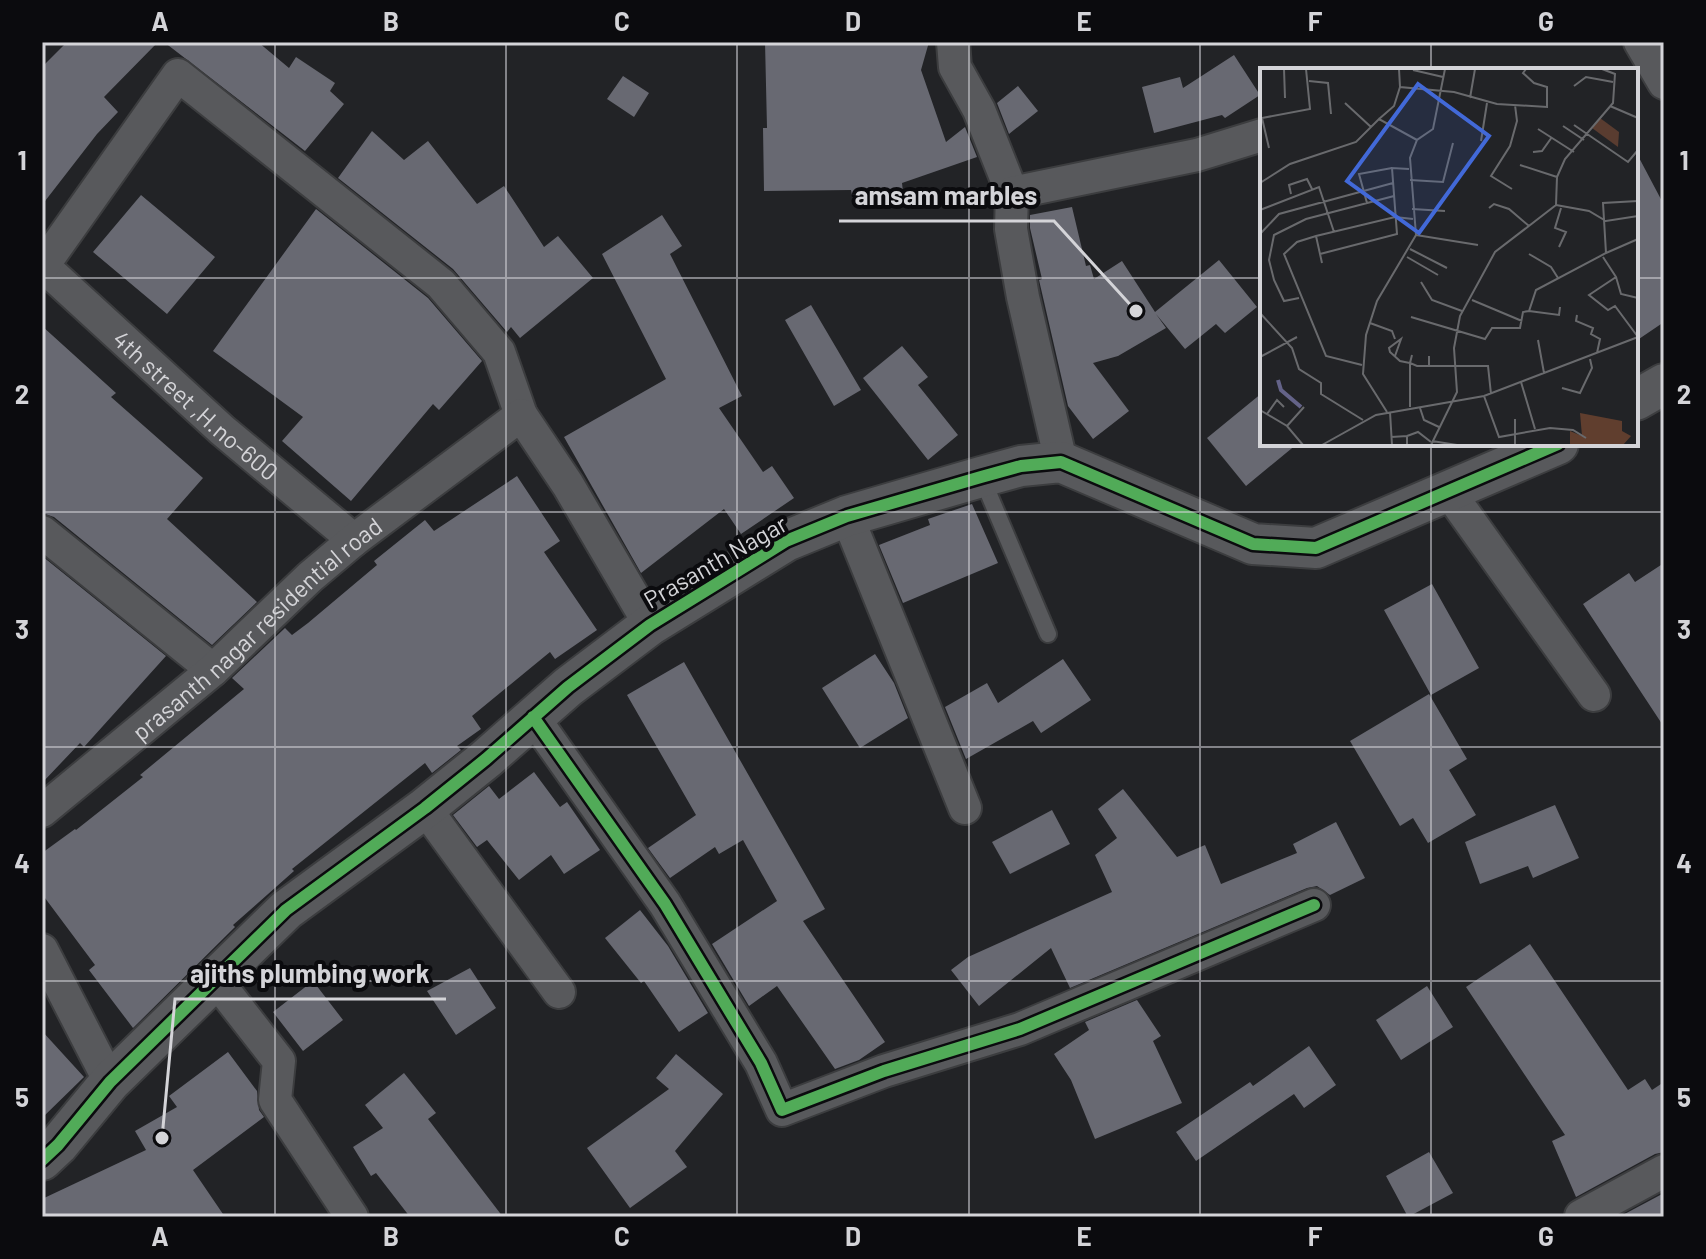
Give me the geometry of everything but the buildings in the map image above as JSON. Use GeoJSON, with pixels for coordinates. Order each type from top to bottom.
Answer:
{"type":"FeatureCollection","features":[{"type":"Feature","properties":{"kind":"street"},"geometry":{"type":"LineString","coordinates":[[953,42],[955,67],[979,110],[1012,193],[1011,229],[1023,297],[1061,462]]}},
{"type":"Feature","properties":{"kind":"street"},"geometry":{"type":"LineString","coordinates":[[1640,42],[1664,83]]}},
{"type":"Feature","properties":{"kind":"street"},"geometry":{"type":"LineString","coordinates":[[42,266],[178,75],[441,284],[499,352],[521,415],[568,485],[650,625]]}},
{"type":"Feature","properties":{"kind":"street"},"geometry":{"type":"LineString","coordinates":[[1012,193],[1197,155],[1260,136]]}},
{"type":"Feature","properties":{"kind":"street","name":"4th street ,H.no-600"},"geometry":{"type":"LineString","coordinates":[[42,266],[222,430],[354,540]]}},
{"type":"Feature","properties":{"kind":"street"},"geometry":{"type":"LineString","coordinates":[[1638,399],[1664,384]]}},
{"type":"Feature","properties":{"kind":"street","name":"prasanth nagar residential road"},"geometry":{"type":"LineString","coordinates":[[42,811],[213,670],[310,577],[354,540],[521,415]]}},
{"type":"Feature","properties":{"kind":"street","name":"Prasanth Nagar"},"geometry":{"type":"LineString","coordinates":[[42,1160],[110,1082],[286,910],[425,808],[586,672],[650,625],[786,541],[847,516],[981,477],[1021,466],[1061,462],[1253,544],[1316,548],[1553,446]]}},
{"type":"Feature","properties":{"kind":"street"},"geometry":{"type":"LineString","coordinates":[[1449,492],[1594,695]]}},
{"type":"Feature","properties":{"kind":"street"},"geometry":{"type":"LineString","coordinates":[[847,516],[965,808]]}},
{"type":"Feature","properties":{"kind":"street"},"geometry":{"type":"LineString","coordinates":[[42,532],[213,670]]}},
{"type":"Feature","properties":{"kind":"street"},"geometry":{"type":"LineString","coordinates":[[533,717],[665,904],[761,1063],[782,1110],[884,1071],[1020,1029],[1314,905]]}},
{"type":"Feature","properties":{"kind":"street"},"geometry":{"type":"LineString","coordinates":[[425,808],[559,992]]}},
{"type":"Feature","properties":{"kind":"street"},"geometry":{"type":"LineString","coordinates":[[42,950],[110,1082]]}},
{"type":"Feature","properties":{"kind":"street"},"geometry":{"type":"LineString","coordinates":[[215,979],[279,1061],[275,1100],[352,1217]]}},
{"type":"Feature","properties":{"kind":"street"},"geometry":{"type":"LineString","coordinates":[[1581,1216],[1664,1171]]}},
{"type":"Feature","properties":{"kind":"lane"},"geometry":{"type":"LineString","coordinates":[[981,477],[1048,634]]}},
{"type":"Feature","properties":{"kind":"cycle path"},"geometry":{"type":"LineString","coordinates":[[42,1160],[110,1082],[286,910],[425,808],[568,687],[650,625],[786,541],[847,516],[981,477],[1021,466],[1061,462],[1253,544],[1316,548],[1553,446]]}},
{"type":"Feature","properties":{"kind":"cycle path"},"geometry":{"type":"LineString","coordinates":[[533,717],[665,904],[761,1063],[782,1110],[884,1071],[1020,1029],[1314,905]]}},
{"type":"Feature","properties":{"kind":"place","name":"amsam marbles"},"geometry":{"type":"Point","coordinates":[1136,311]}},
{"type":"Feature","properties":{"kind":"place","name":"ajiths plumbing work"},"geometry":{"type":"Point","coordinates":[162,1138]}}]}
